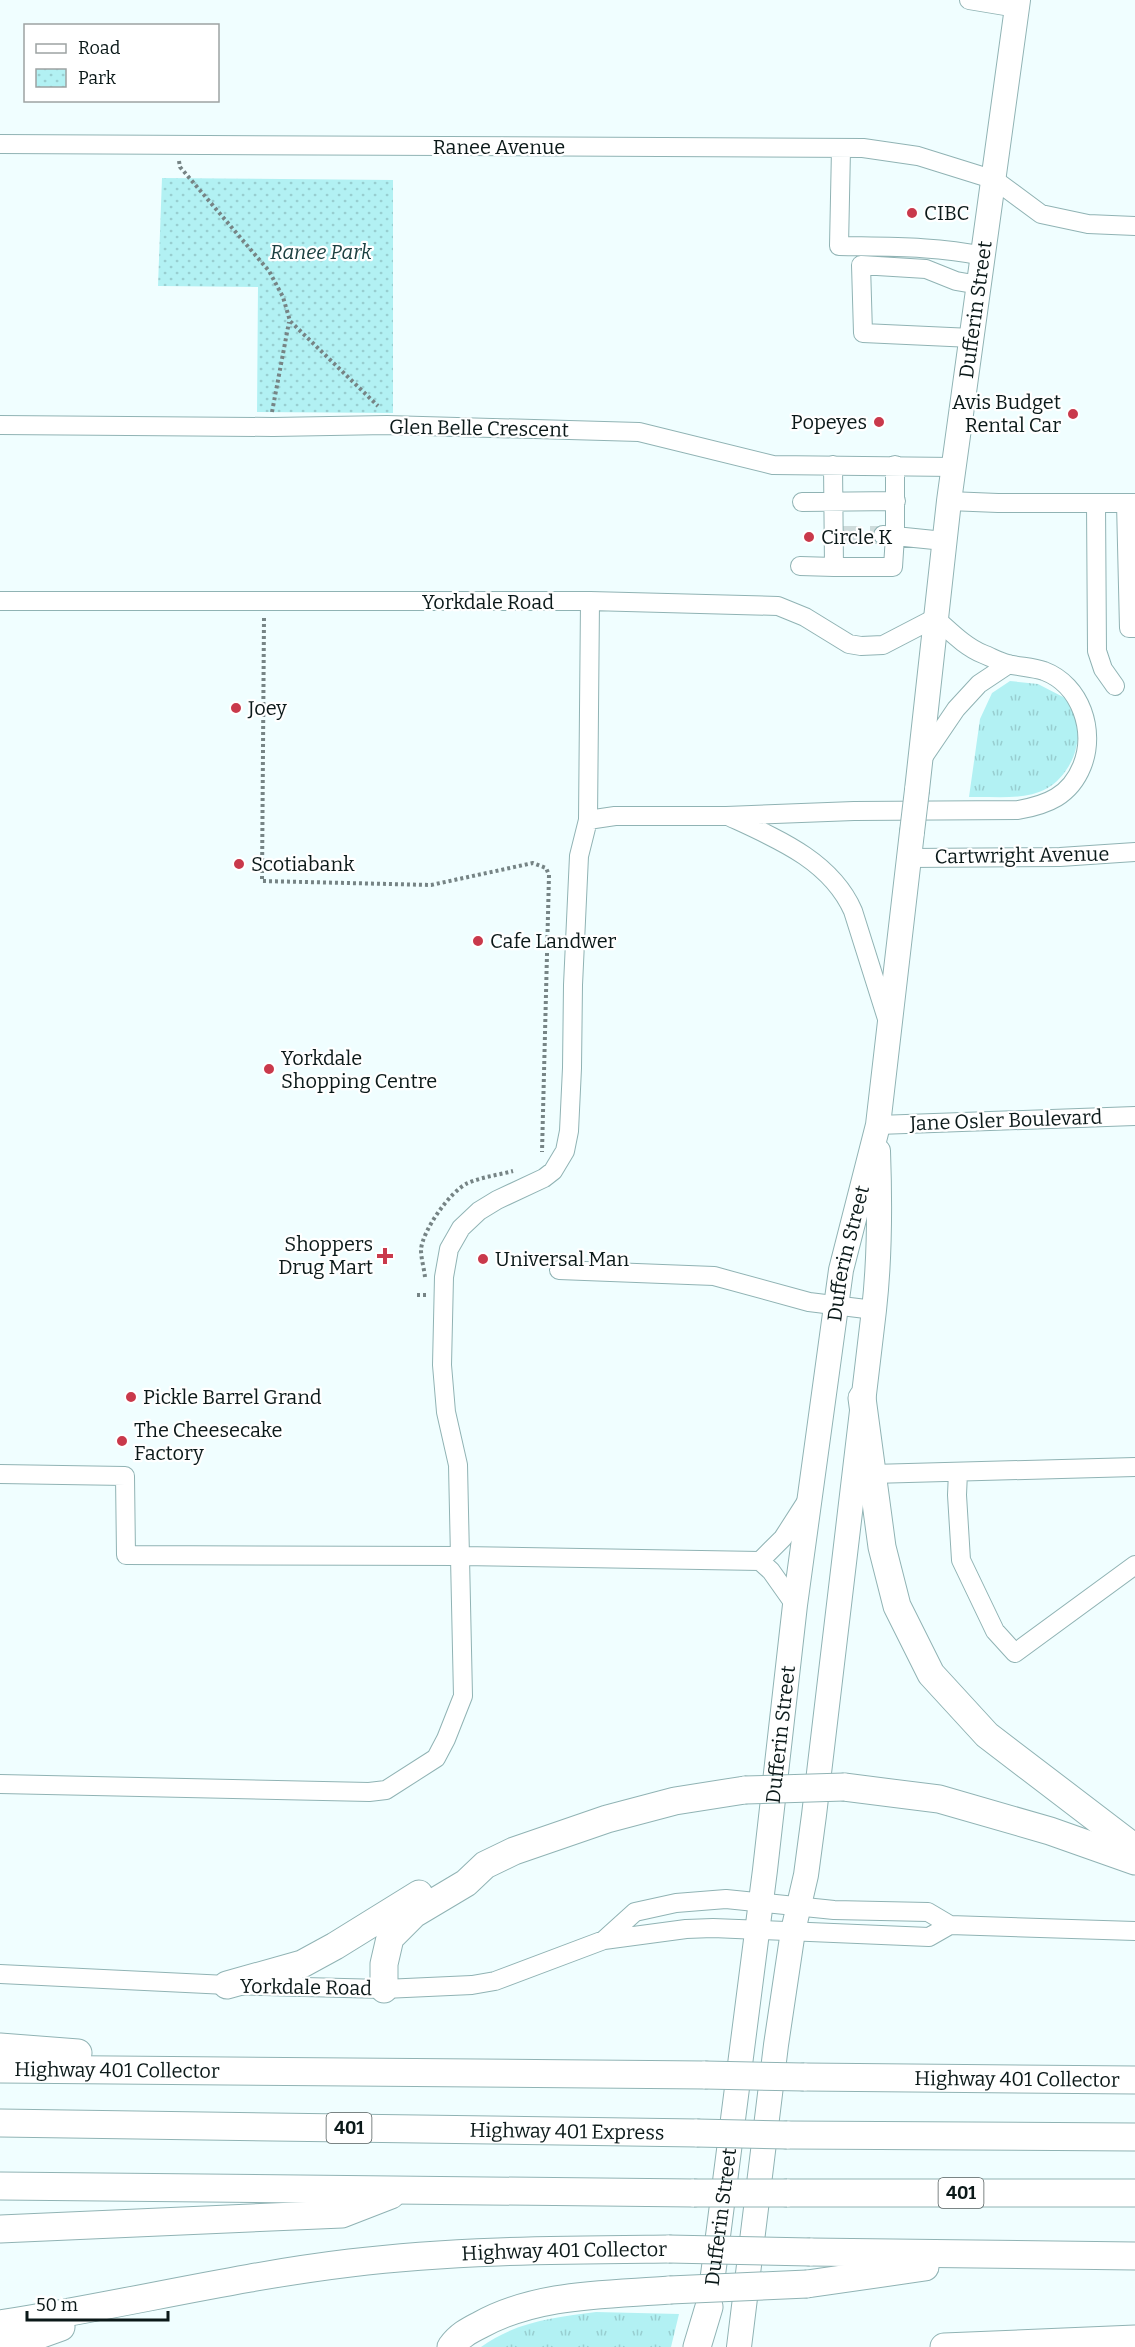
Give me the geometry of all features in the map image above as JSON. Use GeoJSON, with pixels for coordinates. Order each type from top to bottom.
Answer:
{"type":"FeatureCollection","features":[{"type":"Feature","properties":{"kind":"highway"},"geometry":{"type":"LineString","coordinates":[[862,1398],[882,1547],[897,1606],[931,1674],[987,1735],[1135,1848]]}},
{"type":"Feature","properties":{"kind":"highway"},"geometry":{"type":"LineString","coordinates":[[384,1989],[384,1964],[390,1938],[414,1914],[466,1882],[485,1865],[514,1851],[607,1819],[675,1801],[745,1790],[844,1787],[939,1799],[1050,1831],[1135,1861]]}},
{"type":"Feature","properties":{"kind":"highway"},"geometry":{"type":"LineString","coordinates":[[227,1984],[302,1964],[462,1868],[485,1865]]}},
{"type":"Feature","properties":{"kind":"highway"},"geometry":{"type":"LineString","coordinates":[[0,2047],[315,2072]]}},
{"type":"Feature","properties":{"kind":"highway","name":"Highway 401 Collector"},"geometry":{"type":"LineString","coordinates":[[0,2069],[1135,2080]]}},
{"type":"Feature","properties":{"kind":"highway","name":"Highway 401 Express"},"geometry":{"type":"LineString","coordinates":[[0,2123],[787,2135],[1135,2137]]}},
{"type":"Feature","properties":{"kind":"highway","name":"401"},"geometry":{"type":"LineString","coordinates":[[0,2186],[694,2193],[1135,2193]]}},
{"type":"Feature","properties":{"kind":"highway"},"geometry":{"type":"LineString","coordinates":[[0,2229],[342,2214],[403,2190]]}},
{"type":"Feature","properties":{"kind":"highway","name":"Highway 401 Collector"},"geometry":{"type":"LineString","coordinates":[[0,2324],[271,2275],[350,2263],[434,2255],[549,2250],[669,2249],[1135,2256]]}},
{"type":"Feature","properties":{"kind":"highway"},"geometry":{"type":"LineString","coordinates":[[452,2347],[458,2337],[495,2317],[542,2301],[670,2290],[807,2284],[1000,2255]]}},
{"type":"Feature","properties":{"kind":"highway"},"geometry":{"type":"LineString","coordinates":[[6,2347],[124,2303]]}},
{"type":"Feature","properties":{"kind":"highway"},"geometry":{"type":"LineString","coordinates":[[697,2347],[709,2307]]}},
{"type":"Feature","properties":{"kind":"highway"},"geometry":{"type":"LineString","coordinates":[[944,2347],[1135,2338]]}},
{"type":"Feature","properties":{"kind":"main road","name":"Dufferin Street"},"geometry":{"type":"LineString","coordinates":[[739,2347],[776,2045],[793,1931],[806,1875],[814,1815],[878,1271],[880,1211],[878,1125],[889,1026],[949,501],[1018,4]]}},
{"type":"Feature","properties":{"kind":"main road","name":"Dufferin Street"},"geometry":{"type":"LineString","coordinates":[[706,2347],[795,1605],[836,1305],[841,1270],[878,1125]]}},
{"type":"Feature","properties":{"kind":"street"},"geometry":{"type":"LineString","coordinates":[[969,0],[1018,4]]}},
{"type":"Feature","properties":{"kind":"street","name":"Ranee Avenue"},"geometry":{"type":"LineString","coordinates":[[0,144],[863,148],[918,156],[994,180],[1041,214],[1088,224],[1135,226]]}},
{"type":"Feature","properties":{"kind":"street"},"geometry":{"type":"LineString","coordinates":[[841,149],[839,246],[924,248],[961,251],[983,256]]}},
{"type":"Feature","properties":{"kind":"street"},"geometry":{"type":"LineString","coordinates":[[972,338],[863,333],[861,265],[926,269],[956,281],[979,285]]}},
{"type":"Feature","properties":{"kind":"street","name":"Glen Belle Crescent"},"geometry":{"type":"LineString","coordinates":[[0,425],[273,427],[387,425],[639,432],[772,465],[954,466]]}},
{"type":"Feature","properties":{"kind":"street"},"geometry":{"type":"LineString","coordinates":[[833,465],[833,502],[838,535],[834,567]]}},
{"type":"Feature","properties":{"kind":"street"},"geometry":{"type":"LineString","coordinates":[[800,566],[893,567],[889,536],[896,501],[895,465]]}},
{"type":"Feature","properties":{"kind":"street"},"geometry":{"type":"LineString","coordinates":[[802,502],[896,501]]}},
{"type":"Feature","properties":{"kind":"street"},"geometry":{"type":"LineString","coordinates":[[949,501],[1131,503],[1129,628],[1135,628]]}},
{"type":"Feature","properties":{"kind":"street"},"geometry":{"type":"LineString","coordinates":[[1096,503],[1097,651],[1103,669],[1115,686]]}},
{"type":"Feature","properties":{"kind":"street"},"geometry":{"type":"LineString","coordinates":[[889,536],[944,541]]}},
{"type":"Feature","properties":{"kind":"street"},"geometry":{"type":"LineString","coordinates":[[0,1784],[343,1793],[386,1790],[435,1758],[446,1739],[463,1696],[458,1465],[446,1412],[442,1365],[444,1277],[449,1249],[461,1228],[479,1211],[554,1171],[565,1151],[569,1131],[572,1068],[579,856],[588,820],[590,601]]}},
{"type":"Feature","properties":{"kind":"street","name":"Yorkdale Road"},"geometry":{"type":"LineString","coordinates":[[0,602],[590,601],[778,606],[805,616],[849,644],[872,647],[883,645],[935,618]]}},
{"type":"Feature","properties":{"kind":"street"},"geometry":{"type":"LineString","coordinates":[[588,820],[615,816],[1018,810],[1043,806],[1063,793],[1078,775],[1086,757],[1089,736],[1085,716],[1079,702],[1067,687],[1046,672],[1009,664],[980,653],[935,618]]}},
{"type":"Feature","properties":{"kind":"street"},"geometry":{"type":"LineString","coordinates":[[919,763],[956,709],[980,684],[1009,664]]}},
{"type":"Feature","properties":{"kind":"street"},"geometry":{"type":"LineString","coordinates":[[726,816],[782,841],[820,867],[846,895],[889,1026]]}},
{"type":"Feature","properties":{"kind":"street","name":"Cartwright Avenue"},"geometry":{"type":"LineString","coordinates":[[908,858],[1040,858],[1135,852]]}},
{"type":"Feature","properties":{"kind":"street","name":"Jane Osler Boulevard"},"geometry":{"type":"LineString","coordinates":[[878,1125],[1135,1116]]}},
{"type":"Feature","properties":{"kind":"street"},"geometry":{"type":"LineString","coordinates":[[559,1270],[714,1276],[809,1302],[874,1310]]}},
{"type":"Feature","properties":{"kind":"street"},"geometry":{"type":"LineString","coordinates":[[872,1474],[1135,1467]]}},
{"type":"Feature","properties":{"kind":"street"},"geometry":{"type":"LineString","coordinates":[[958,1472],[957,1496],[962,1560],[995,1631],[1016,1653],[1135,1565]]}},
{"type":"Feature","properties":{"kind":"street"},"geometry":{"type":"LineString","coordinates":[[0,1474],[125,1476],[126,1555],[461,1556],[760,1561],[771,1571],[795,1605]]}},
{"type":"Feature","properties":{"kind":"street"},"geometry":{"type":"LineString","coordinates":[[760,1561],[783,1538],[810,1497]]}},
{"type":"Feature","properties":{"kind":"street","name":"Yorkdale Road"},"geometry":{"type":"LineString","coordinates":[[604,1940],[635,1912],[702,1900],[726,1899],[834,1910],[928,1912],[950,1925]]}},
{"type":"Feature","properties":{"kind":"street"},"geometry":{"type":"LineString","coordinates":[[950,1925],[1135,1931]]}},
{"type":"Feature","properties":{"kind":"street","name":"Yorkdale Road"},"geometry":{"type":"LineString","coordinates":[[0,1974],[384,1989],[472,1985],[495,1981],[604,1940],[702,1928],[928,1937],[950,1925]]}},
{"type":"Feature","properties":{"kind":"path"},"geometry":{"type":"LineString","coordinates":[[174,146],[180,167],[269,271],[283,297],[290,321],[272,411],[273,427]]}},
{"type":"Feature","properties":{"kind":"path"},"geometry":{"type":"LineString","coordinates":[[290,321],[383,411],[387,425]]}},
{"type":"Feature","properties":{"kind":"path"},"geometry":{"type":"LineString","coordinates":[[264,617],[262,881],[431,885],[533,863],[546,868],[549,875],[548,966],[544,1147],[541,1154]]}},
{"type":"Feature","properties":{"kind":"path"},"geometry":{"type":"LineString","coordinates":[[417,1295],[427,1296],[421,1251],[429,1226],[459,1189],[477,1180],[517,1170]]}},
{"type":"Feature","properties":{"kind":"green space","name":"Ranee Park"},"geometry":{"type":"Polygon","coordinates":[[[162,178],[393,180],[393,413],[257,412],[258,287],[158,286],[162,178]]]}},
{"type":"Feature","properties":{"kind":"green space"},"geometry":{"type":"Polygon","coordinates":[[[1010,681],[1038,684],[1065,698],[1081,724],[1074,756],[1053,785],[1041,791],[1015,797],[969,797],[980,719],[992,693],[1010,681]]]}},
{"type":"Feature","properties":{"kind":"green space"},"geometry":{"type":"Polygon","coordinates":[[[596,2312],[679,2314],[671,2347],[481,2347],[522,2326],[596,2312]]]}},
{"type":"Feature","properties":{"kind":"tunnel"},"geometry":{"type":"LineString","coordinates":[[843,535],[883,535]]}},
{"type":"Feature","properties":{"kind":"place","name":"CIBC"},"geometry":{"type":"Point","coordinates":[912,213]}},
{"type":"Feature","properties":{"kind":"place","name":"Avis Budget Rental Car"},"geometry":{"type":"Point","coordinates":[1073,414]}},
{"type":"Feature","properties":{"kind":"place","name":"Popeyes"},"geometry":{"type":"Point","coordinates":[879,422]}},
{"type":"Feature","properties":{"kind":"place","name":"Circle K"},"geometry":{"type":"Point","coordinates":[809,537]}},
{"type":"Feature","properties":{"kind":"place","name":"Joey"},"geometry":{"type":"Point","coordinates":[236,708]}},
{"type":"Feature","properties":{"kind":"place","name":"Scotiabank"},"geometry":{"type":"Point","coordinates":[239,864]}},
{"type":"Feature","properties":{"kind":"place","name":"Cafe Landwer"},"geometry":{"type":"Point","coordinates":[478,941]}},
{"type":"Feature","properties":{"kind":"place","name":"Yorkdale Shopping Centre"},"geometry":{"type":"Point","coordinates":[269,1069]}},
{"type":"Feature","properties":{"kind":"place","name":"Shoppers Drug Mart"},"geometry":{"type":"Point","coordinates":[385,1256]}},
{"type":"Feature","properties":{"kind":"place","name":"Universal Man"},"geometry":{"type":"Point","coordinates":[483,1259]}},
{"type":"Feature","properties":{"kind":"place","name":"Pickle Barrel Grand"},"geometry":{"type":"Point","coordinates":[131,1397]}},
{"type":"Feature","properties":{"kind":"place","name":"The Cheesecake Factory"},"geometry":{"type":"Point","coordinates":[122,1441]}}]}
